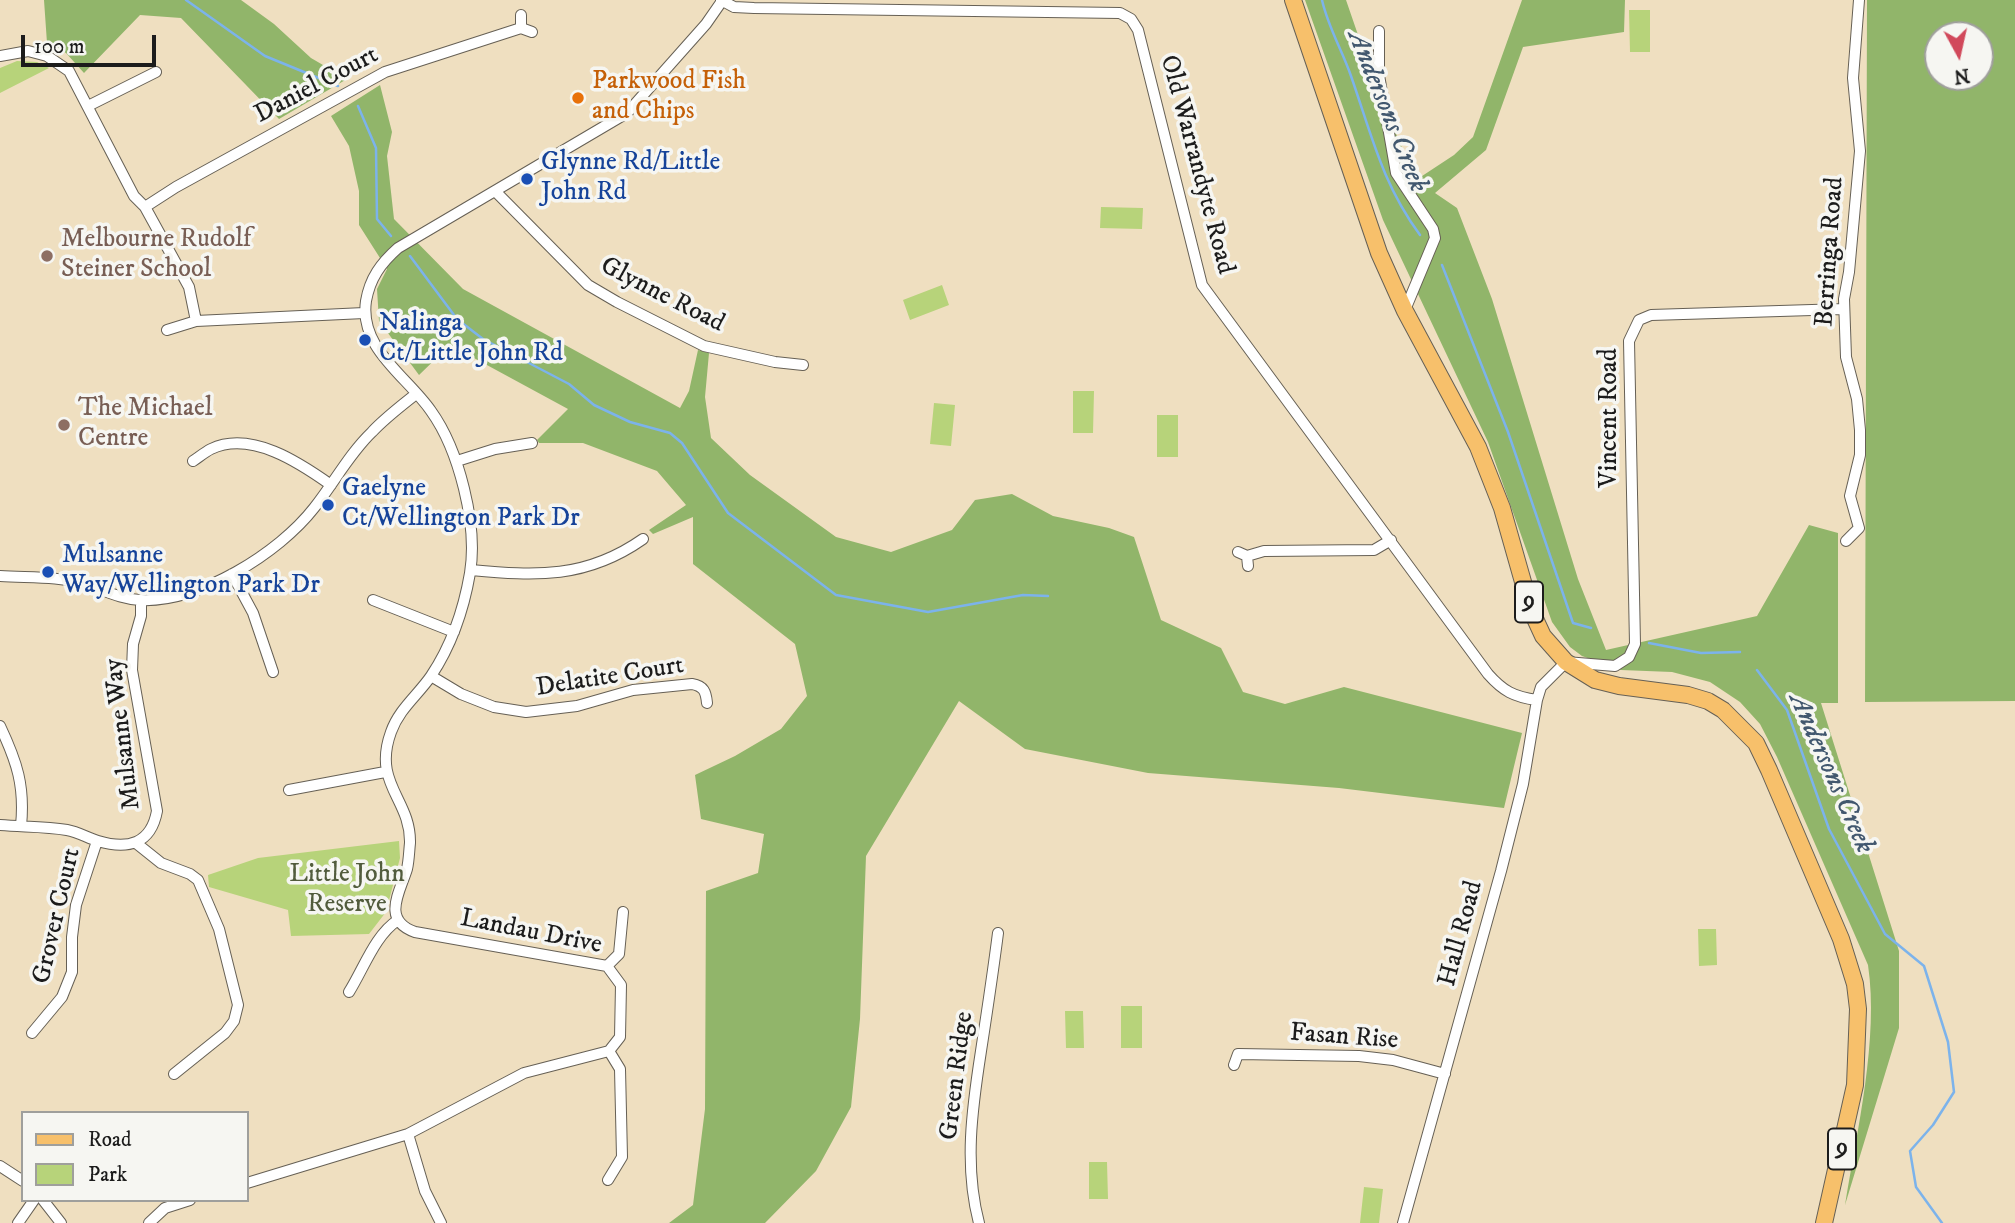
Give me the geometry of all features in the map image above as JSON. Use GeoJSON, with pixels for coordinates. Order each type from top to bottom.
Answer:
{"type":"FeatureCollection","features":[{"type":"Feature","properties":{"kind":"main road","name":"9"},"geometry":{"type":"LineString","coordinates":[[1293,0],[1370,229],[1405,311],[1478,447],[1502,508],[1543,636],[1566,662],[1595,680],[1619,686],[1688,695],[1708,701],[1737,722],[1756,743],[1760,752],[1841,939],[1855,984],[1859,1028],[1855,1085],[1825,1219]]}},
{"type":"Feature","properties":{"kind":"street","name":"Berringa Road"},"geometry":{"type":"LineString","coordinates":[[1846,541],[1859,528],[1850,496],[1860,455],[1860,430],[1857,399],[1846,357],[1844,309],[1860,151],[1853,78],[1859,0]]}},
{"type":"Feature","properties":{"kind":"street"},"geometry":{"type":"LineString","coordinates":[[349,992],[382,933],[398,920],[395,903],[409,859],[410,838],[385,772],[385,751],[391,731],[408,703],[431,676],[454,632],[471,570],[469,514],[457,461],[430,409],[384,357],[370,335],[364,313],[367,292],[375,272],[398,248],[627,113],[706,24],[721,1]]}},
{"type":"Feature","properties":{"kind":"street","name":"Old Warrandyte Road"},"geometry":{"type":"LineString","coordinates":[[721,1],[734,7],[754,8],[1120,13],[1131,19],[1138,30],[1202,285],[1494,682],[1510,694],[1537,700]]}},
{"type":"Feature","properties":{"kind":"street"},"geometry":{"type":"LineString","coordinates":[[521,15],[520,28],[531,32]]}},
{"type":"Feature","properties":{"kind":"street","name":"Daniel Court"},"geometry":{"type":"LineString","coordinates":[[145,207],[176,187],[385,72],[520,28]]}},
{"type":"Feature","properties":{"kind":"street"},"geometry":{"type":"LineString","coordinates":[[1379,31],[1379,75],[1396,173],[1433,229],[1435,239],[1405,311]]}},
{"type":"Feature","properties":{"kind":"street"},"geometry":{"type":"LineString","coordinates":[[0,56],[28,51],[47,56],[61,63],[69,71],[134,196],[145,207],[188,287],[196,321]]}},
{"type":"Feature","properties":{"kind":"street"},"geometry":{"type":"LineString","coordinates":[[88,106],[156,72]]}},
{"type":"Feature","properties":{"kind":"street","name":"Glynne Road"},"geometry":{"type":"LineString","coordinates":[[495,191],[542,241],[588,285],[598,291],[704,346],[756,359],[803,365]]}},
{"type":"Feature","properties":{"kind":"street","name":"Vincent Road"},"geometry":{"type":"LineString","coordinates":[[1566,662],[1615,666],[1629,657],[1635,644],[1629,341],[1639,320],[1651,315],[1844,309]]}},
{"type":"Feature","properties":{"kind":"street"},"geometry":{"type":"LineString","coordinates":[[167,330],[196,321],[364,313]]}},
{"type":"Feature","properties":{"kind":"street"},"geometry":{"type":"LineString","coordinates":[[0,576],[70,581],[121,598],[141,600],[161,599],[190,592],[232,574],[294,530],[313,510],[371,432],[416,394]]}},
{"type":"Feature","properties":{"kind":"street"},"geometry":{"type":"LineString","coordinates":[[457,461],[495,449],[533,443]]}},
{"type":"Feature","properties":{"kind":"street"},"geometry":{"type":"LineString","coordinates":[[193,461],[212,448],[256,446],[286,456],[331,485]]}},
{"type":"Feature","properties":{"kind":"street"},"geometry":{"type":"LineString","coordinates":[[471,570],[538,575],[566,573],[624,552],[643,539]]}},
{"type":"Feature","properties":{"kind":"street"},"geometry":{"type":"LineString","coordinates":[[1244,558],[1264,551],[1374,550],[1391,540]]}},
{"type":"Feature","properties":{"kind":"street"},"geometry":{"type":"LineString","coordinates":[[232,574],[253,613],[273,672]]}},
{"type":"Feature","properties":{"kind":"street","name":"Mulsanne Way"},"geometry":{"type":"LineString","coordinates":[[0,825],[69,830],[97,841],[123,845],[136,843],[147,834],[154,823],[157,811],[132,670],[141,600]]}},
{"type":"Feature","properties":{"kind":"street"},"geometry":{"type":"LineString","coordinates":[[373,600],[454,632]]}},
{"type":"Feature","properties":{"kind":"street","name":"Hall Road"},"geometry":{"type":"LineString","coordinates":[[1403,1223],[1520,796],[1537,700],[1541,687],[1566,662]]}},
{"type":"Feature","properties":{"kind":"street","name":"Delatite Court"},"geometry":{"type":"LineString","coordinates":[[431,676],[461,694],[494,707],[526,712],[577,706],[633,690],[692,684],[700,686],[706,692],[707,703]]}},
{"type":"Feature","properties":{"kind":"street"},"geometry":{"type":"LineString","coordinates":[[0,726],[20,777],[22,827]]}},
{"type":"Feature","properties":{"kind":"street"},"geometry":{"type":"LineString","coordinates":[[289,790],[385,772]]}},
{"type":"Feature","properties":{"kind":"street","name":"Grover Court"},"geometry":{"type":"LineString","coordinates":[[32,1033],[62,997],[72,972],[76,905],[97,841]]}},
{"type":"Feature","properties":{"kind":"street"},"geometry":{"type":"LineString","coordinates":[[136,843],[161,863],[191,874],[198,880],[219,929],[238,1005],[234,1021],[225,1033],[174,1074]]}},
{"type":"Feature","properties":{"kind":"street"},"geometry":{"type":"LineString","coordinates":[[607,966],[619,954],[623,912]]}},
{"type":"Feature","properties":{"kind":"street","name":"Landau Drive"},"geometry":{"type":"LineString","coordinates":[[398,920],[407,929],[415,932],[607,966],[621,985],[620,1037],[609,1051]]}},
{"type":"Feature","properties":{"kind":"street","name":"Green Ridge"},"geometry":{"type":"LineString","coordinates":[[979,1223],[971,1194],[972,1110],[999,933]]}},
{"type":"Feature","properties":{"kind":"street","name":"Fasan Rise"},"geometry":{"type":"LineString","coordinates":[[1234,1065],[1236,1049],[1393,1060],[1445,1074]]}},
{"type":"Feature","properties":{"kind":"street"},"geometry":{"type":"LineString","coordinates":[[248,1183],[408,1134],[524,1073],[609,1051],[620,1069],[622,1157],[608,1180]]}},
{"type":"Feature","properties":{"kind":"street"},"geometry":{"type":"LineString","coordinates":[[408,1134],[425,1191],[436,1218],[441,1223]]}},
{"type":"Feature","properties":{"kind":"street"},"geometry":{"type":"LineString","coordinates":[[0,1166],[21,1180]]}},
{"type":"Feature","properties":{"kind":"street"},"geometry":{"type":"LineString","coordinates":[[18,1223],[33,1202]]}},
{"type":"Feature","properties":{"kind":"street"},"geometry":{"type":"LineString","coordinates":[[45,1202],[61,1223]]}},
{"type":"Feature","properties":{"kind":"street"},"geometry":{"type":"LineString","coordinates":[[149,1223],[165,1208],[184,1202]]}},
{"type":"Feature","properties":{"kind":"green space"},"geometry":{"type":"Polygon","coordinates":[[[44,0],[241,0],[274,24],[311,58],[347,79],[279,119],[181,18],[140,15],[84,73],[66,53],[47,43],[44,0]]]}},
{"type":"Feature","properties":{"kind":"green space"},"geometry":{"type":"Polygon","coordinates":[[[1305,0],[1346,0],[1377,90],[1416,180],[1454,155],[1473,137],[1522,0],[1625,0],[1624,32],[1523,47],[1486,150],[1435,193],[1457,208],[1492,299],[1578,579],[1606,650],[1757,616],[1809,525],[1838,533],[1838,703],[1821,703],[1899,951],[1899,1028],[1845,1205],[1869,1054],[1871,993],[1868,965],[1777,757],[1760,724],[1740,702],[1710,682],[1672,672],[1621,670],[1582,656],[1570,647],[1552,622],[1488,442],[1383,220],[1305,0]]]}},
{"type":"Feature","properties":{"kind":"green space"},"geometry":{"type":"Polygon","coordinates":[[[1867,0],[2015,0],[2015,701],[1865,702],[1867,0]]]}},
{"type":"Feature","properties":{"kind":"green space"},"geometry":{"type":"Polygon","coordinates":[[[1629,10],[1650,10],[1650,52],[1630,52],[1629,10]]]}},
{"type":"Feature","properties":{"kind":"green space"},"geometry":{"type":"Polygon","coordinates":[[[17,61],[37,62],[49,68],[0,93],[0,68],[17,61]]]}},
{"type":"Feature","properties":{"kind":"green space"},"geometry":{"type":"Polygon","coordinates":[[[380,85],[392,132],[387,156],[394,219],[463,289],[680,408],[689,391],[698,350],[709,353],[705,397],[711,438],[750,475],[836,537],[891,552],[952,530],[975,500],[1012,494],[1053,516],[1109,528],[1134,537],[1161,620],[1221,648],[1243,692],[1285,704],[1344,687],[1522,733],[1504,808],[1339,788],[1148,773],[1025,749],[959,701],[866,856],[860,1019],[851,1107],[816,1171],[765,1223],[669,1223],[693,1205],[705,1109],[706,891],[758,873],[764,834],[701,819],[695,775],[735,756],[781,729],[807,696],[795,644],[693,564],[693,517],[653,534],[649,530],[686,505],[657,471],[583,443],[539,443],[537,440],[568,409],[450,345],[419,375],[379,321],[377,289],[387,269],[359,225],[359,191],[349,146],[331,116],[380,85]]]}},
{"type":"Feature","properties":{"kind":"green space"},"geometry":{"type":"Polygon","coordinates":[[[1101,207],[1143,208],[1142,229],[1100,228],[1101,207]]]}},
{"type":"Feature","properties":{"kind":"green space"},"geometry":{"type":"Polygon","coordinates":[[[942,285],[949,305],[910,320],[903,300],[942,285]]]}},
{"type":"Feature","properties":{"kind":"green space"},"geometry":{"type":"Polygon","coordinates":[[[1073,391],[1094,391],[1093,433],[1073,433],[1073,391]]]}},
{"type":"Feature","properties":{"kind":"green space"},"geometry":{"type":"Polygon","coordinates":[[[934,403],[955,405],[951,446],[930,444],[934,403]]]}},
{"type":"Feature","properties":{"kind":"green space"},"geometry":{"type":"Polygon","coordinates":[[[1157,415],[1178,415],[1178,457],[1157,457],[1157,415]]]}},
{"type":"Feature","properties":{"kind":"green space","name":"Little John Reserve"},"geometry":{"type":"Polygon","coordinates":[[[399,841],[400,858],[386,912],[369,934],[291,936],[288,910],[209,887],[208,875],[258,858],[399,841]]]}},
{"type":"Feature","properties":{"kind":"green space"},"geometry":{"type":"Polygon","coordinates":[[[1698,929],[1716,929],[1717,965],[1699,966],[1698,929]]]}},
{"type":"Feature","properties":{"kind":"green space"},"geometry":{"type":"Polygon","coordinates":[[[1121,1006],[1142,1006],[1142,1048],[1121,1048],[1121,1006]]]}},
{"type":"Feature","properties":{"kind":"green space"},"geometry":{"type":"Polygon","coordinates":[[[1065,1011],[1083,1011],[1084,1048],[1066,1048],[1065,1011]]]}},
{"type":"Feature","properties":{"kind":"green space"},"geometry":{"type":"Polygon","coordinates":[[[1089,1162],[1107,1162],[1108,1199],[1089,1199],[1089,1162]]]}},
{"type":"Feature","properties":{"kind":"green space"},"geometry":{"type":"Polygon","coordinates":[[[1364,1187],[1383,1189],[1379,1223],[1360,1223],[1364,1187]]]}},
{"type":"Feature","properties":{"kind":"waterway"},"geometry":{"type":"LineString","coordinates":[[186,0],[265,56],[338,86]]}},
{"type":"Feature","properties":{"kind":"waterway","name":"Andersons Creek"},"geometry":{"type":"LineString","coordinates":[[1322,0],[1387,178],[1420,235]]}},
{"type":"Feature","properties":{"kind":"waterway","name":"Andersons Creek"},"geometry":{"type":"LineString","coordinates":[[358,106],[376,148],[377,219],[391,236]]}},
{"type":"Feature","properties":{"kind":"waterway"},"geometry":{"type":"LineString","coordinates":[[410,256],[457,319],[483,339],[569,384],[594,405],[630,422],[670,433],[682,443],[728,513],[836,595],[928,612],[1023,595],[1048,596]]}},
{"type":"Feature","properties":{"kind":"waterway","name":"Andersons Creek"},"geometry":{"type":"LineString","coordinates":[[1442,265],[1508,432],[1573,623],[1591,628]]}},
{"type":"Feature","properties":{"kind":"waterway","name":"Andersons Creek"},"geometry":{"type":"LineString","coordinates":[[1649,643],[1701,653],[1740,652]]}},
{"type":"Feature","properties":{"kind":"waterway","name":"Andersons Creek"},"geometry":{"type":"LineString","coordinates":[[1757,670],[1787,710],[1829,829],[1885,934],[1924,966],[1948,1042],[1954,1092],[1933,1125],[1910,1151],[1916,1187],[1942,1223]]}},
{"type":"Feature","properties":{"kind":"place","name":"Parkwood Fish and Chips"},"geometry":{"type":"Point","coordinates":[578,98]}},
{"type":"Feature","properties":{"kind":"place","name":"Glynne Rd/Little John Rd"},"geometry":{"type":"Point","coordinates":[527,179]}},
{"type":"Feature","properties":{"kind":"place","name":"Melbourne Rudolf Steiner School"},"geometry":{"type":"Point","coordinates":[47,256]}},
{"type":"Feature","properties":{"kind":"place","name":"Nalinga Ct/Little John Rd"},"geometry":{"type":"Point","coordinates":[365,340]}},
{"type":"Feature","properties":{"kind":"place","name":"The Michael Centre"},"geometry":{"type":"Point","coordinates":[64,425]}},
{"type":"Feature","properties":{"kind":"place","name":"Gaelyne Ct/Wellington Park Dr"},"geometry":{"type":"Point","coordinates":[328,505]}},
{"type":"Feature","properties":{"kind":"place","name":"Mulsanne Way/Wellington Park Dr"},"geometry":{"type":"Point","coordinates":[48,572]}}]}
